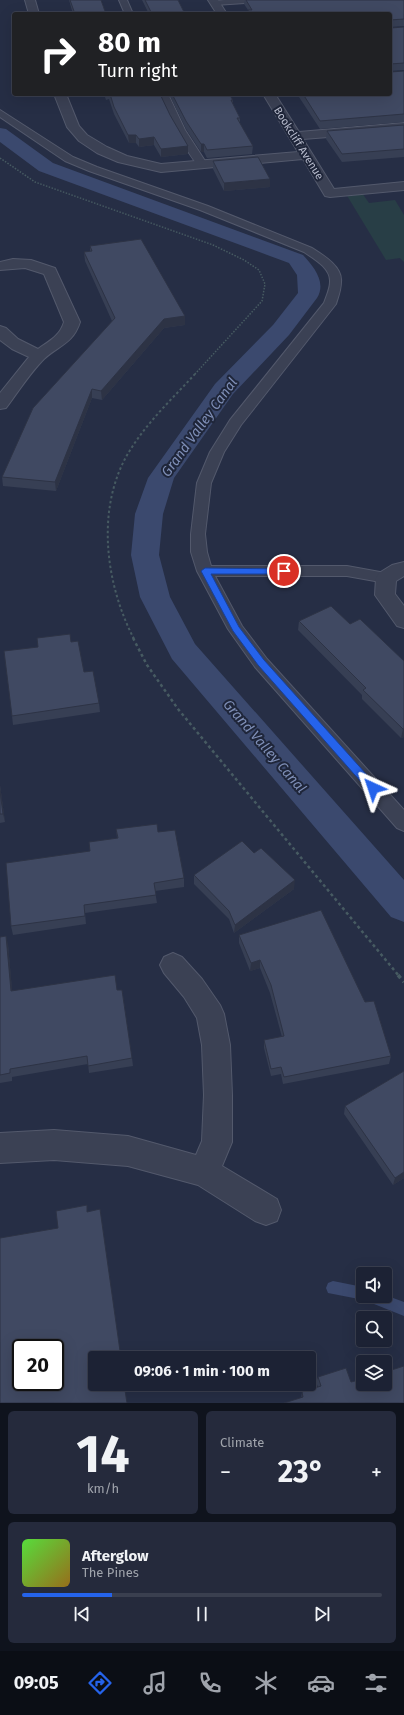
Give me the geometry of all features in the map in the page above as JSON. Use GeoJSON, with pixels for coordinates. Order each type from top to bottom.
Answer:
{"type":"FeatureCollection","features":[{"type":"Feature","properties":{"kind":"street"},"geometry":{"type":"LineString","coordinates":[[30,0],[33,12]]}},
{"type":"Feature","properties":{"kind":"street"},"geometry":{"type":"LineString","coordinates":[[214,1],[221,12]]}},
{"type":"Feature","properties":{"kind":"street"},"geometry":{"type":"LineString","coordinates":[[61,96],[73,127],[83,138],[102,150],[123,159],[161,168],[306,155]]}},
{"type":"Feature","properties":{"kind":"street","name":"Bookcliff Avenue"},"geometry":{"type":"LineString","coordinates":[[270,96],[330,193],[404,186]]}},
{"type":"Feature","properties":{"kind":"street"},"geometry":{"type":"LineString","coordinates":[[294,136],[404,127]]}},
{"type":"Feature","properties":{"kind":"street"},"geometry":{"type":"LineString","coordinates":[[0,266],[31,263],[50,271],[72,322],[69,331],[61,340],[39,356],[0,404]]}},
{"type":"Feature","properties":{"kind":"street"},"geometry":{"type":"LineString","coordinates":[[0,331],[6,339],[39,356]]}},
{"type":"Feature","properties":{"kind":"street"},"geometry":{"type":"LineString","coordinates":[[395,574],[385,595],[404,621]]}},
{"type":"Feature","properties":{"kind":"street"},"geometry":{"type":"LineString","coordinates":[[173,965],[193,988],[210,1014],[216,1045],[218,1095],[217,1142],[204,1172]]}},
{"type":"Feature","properties":{"kind":"street"},"geometry":{"type":"LineString","coordinates":[[0,1148],[54,1145],[128,1151],[204,1172],[266,1210]]}},
{"type":"Feature","properties":{"kind":"lane"},"geometry":{"type":"LineString","coordinates":[[123,0],[128,12]]}},
{"type":"Feature","properties":{"kind":"lane"},"geometry":{"type":"LineString","coordinates":[[214,1],[258,0]]}},
{"type":"Feature","properties":{"kind":"lane"},"geometry":{"type":"LineString","coordinates":[[164,96],[175,122],[191,151],[202,164]]}},
{"type":"Feature","properties":{"kind":"lane"},"geometry":{"type":"LineString","coordinates":[[0,113],[69,159],[93,169],[196,205],[292,243],[308,250],[322,259],[332,270],[336,281],[330,304],[235,423],[214,458],[204,483],[198,534],[199,552],[205,571],[236,629],[261,663],[404,823]]}},
{"type":"Feature","properties":{"kind":"lane"},"geometry":{"type":"LineString","coordinates":[[205,571],[347,571],[395,574]]}},
{"type":"Feature","properties":{"kind":"shaded area"},"geometry":{"type":"Polygon","coordinates":[[[362,193],[369,203],[395,200],[404,215],[404,262],[400,258],[386,260],[346,194],[362,193]]]}},
{"type":"Feature","properties":{"kind":"building"},"geometry":{"type":"Polygon","coordinates":[[[70,0],[101,0],[105,12],[74,12],[70,0]]]}},
{"type":"Feature","properties":{"kind":"building"},"geometry":{"type":"Polygon","coordinates":[[[145,0],[178,0],[184,12],[151,12],[145,0]]]}},
{"type":"Feature","properties":{"kind":"building"},"geometry":{"type":"Polygon","coordinates":[[[246,0],[404,0],[404,19],[392,20],[392,12],[249,12],[248,10],[252,10],[246,0]]]}},
{"type":"Feature","properties":{"kind":"building"},"geometry":{"type":"Polygon","coordinates":[[[404,27],[404,63],[392,64],[392,28],[404,27]]]}},
{"type":"Feature","properties":{"kind":"building"},"geometry":{"type":"Polygon","coordinates":[[[404,71],[404,114],[320,121],[304,96],[392,96],[392,72],[404,71]]]}},
{"type":"Feature","properties":{"kind":"building"},"geometry":{"type":"Polygon","coordinates":[[[111,96],[161,96],[188,146],[161,149],[154,137],[139,139],[136,135],[128,135],[114,107],[111,96]]]}},
{"type":"Feature","properties":{"kind":"building"},"geometry":{"type":"Polygon","coordinates":[[[173,96],[230,96],[240,118],[237,118],[253,146],[207,150],[204,144],[201,144],[186,121],[173,96]]]}},
{"type":"Feature","properties":{"kind":"building"},"geometry":{"type":"Polygon","coordinates":[[[404,125],[404,149],[342,154],[327,131],[404,125]]]}},
{"type":"Feature","properties":{"kind":"building"},"geometry":{"type":"Polygon","coordinates":[[[258,157],[270,179],[224,183],[213,161],[258,157]]]}},
{"type":"Feature","properties":{"kind":"building"},"geometry":{"type":"Polygon","coordinates":[[[141,239],[185,316],[164,319],[101,391],[92,389],[55,482],[2,477],[33,408],[115,318],[84,252],[92,251],[90,246],[141,239]]]}},
{"type":"Feature","properties":{"kind":"building"},"geometry":{"type":"Polygon","coordinates":[[[331,606],[350,624],[360,619],[404,661],[404,729],[363,690],[366,688],[299,621],[331,606]]]}},
{"type":"Feature","properties":{"kind":"building"},"geometry":{"type":"Polygon","coordinates":[[[70,634],[71,642],[78,641],[84,672],[93,671],[99,703],[12,716],[4,651],[38,647],[37,638],[70,634]]]}},
{"type":"Feature","properties":{"kind":"building"},"geometry":{"type":"Polygon","coordinates":[[[0,791],[3,814],[0,814],[0,791]]]}},
{"type":"Feature","properties":{"kind":"building"},"geometry":{"type":"Polygon","coordinates":[[[157,824],[158,832],[175,830],[184,878],[154,883],[156,895],[84,905],[85,916],[11,926],[6,863],[90,851],[89,842],[118,838],[116,829],[157,824]]]}},
{"type":"Feature","properties":{"kind":"building"},"geometry":{"type":"Polygon","coordinates":[[[242,841],[254,853],[261,848],[295,880],[235,925],[229,911],[194,875],[242,841]]]}},
{"type":"Feature","properties":{"kind":"building"},"geometry":{"type":"Polygon","coordinates":[[[321,910],[365,1002],[374,1001],[391,1056],[284,1077],[281,1067],[271,1069],[264,1040],[284,1036],[271,985],[260,960],[251,963],[239,935],[321,910]]]}},
{"type":"Feature","properties":{"kind":"building"},"geometry":{"type":"Polygon","coordinates":[[[6,936],[11,991],[115,975],[117,990],[122,990],[132,1058],[88,1066],[87,1056],[10,1069],[10,1073],[0,1075],[0,937],[6,936]]]}},
{"type":"Feature","properties":{"kind":"building"},"geometry":{"type":"Polygon","coordinates":[[[404,1071],[404,1172],[395,1178],[345,1106],[404,1071]]]}},
{"type":"Feature","properties":{"kind":"building"},"geometry":{"type":"Polygon","coordinates":[[[87,1205],[87,1212],[100,1209],[120,1351],[88,1351],[88,1391],[125,1391],[127,1403],[0,1403],[0,1238],[58,1228],[56,1211],[87,1205]]]}},
{"type":"Feature","properties":{"kind":"building"},"geometry":{"type":"Polygon","coordinates":[[[404,1366],[404,1403],[284,1403],[303,1397],[302,1392],[316,1391],[316,1388],[321,1386],[318,1377],[346,1368],[351,1382],[356,1381],[356,1391],[392,1391],[392,1370],[404,1366]]]}},
{"type":"Feature","properties":{"kind":"waterway","name":"Grand Valley Canal"},"geometry":{"type":"LineString","coordinates":[[0,133],[46,167],[296,259],[308,274],[309,293],[281,330],[224,389],[161,478],[149,514],[145,555],[155,597],[183,651],[404,906]]}},
{"type":"Feature","properties":{"kind":"waterway"},"geometry":{"type":"LineString","coordinates":[[333,1288],[356,1293]]}},
{"type":"Feature","properties":{"kind":"waterway"},"geometry":{"type":"LineString","coordinates":[[388,1303],[404,1309]]}},
{"type":"Feature","properties":{"kind":"route"},"geometry":{"type":"LineString","coordinates":[[284,571],[205,571],[236,629],[261,663],[373,788]]}}]}
